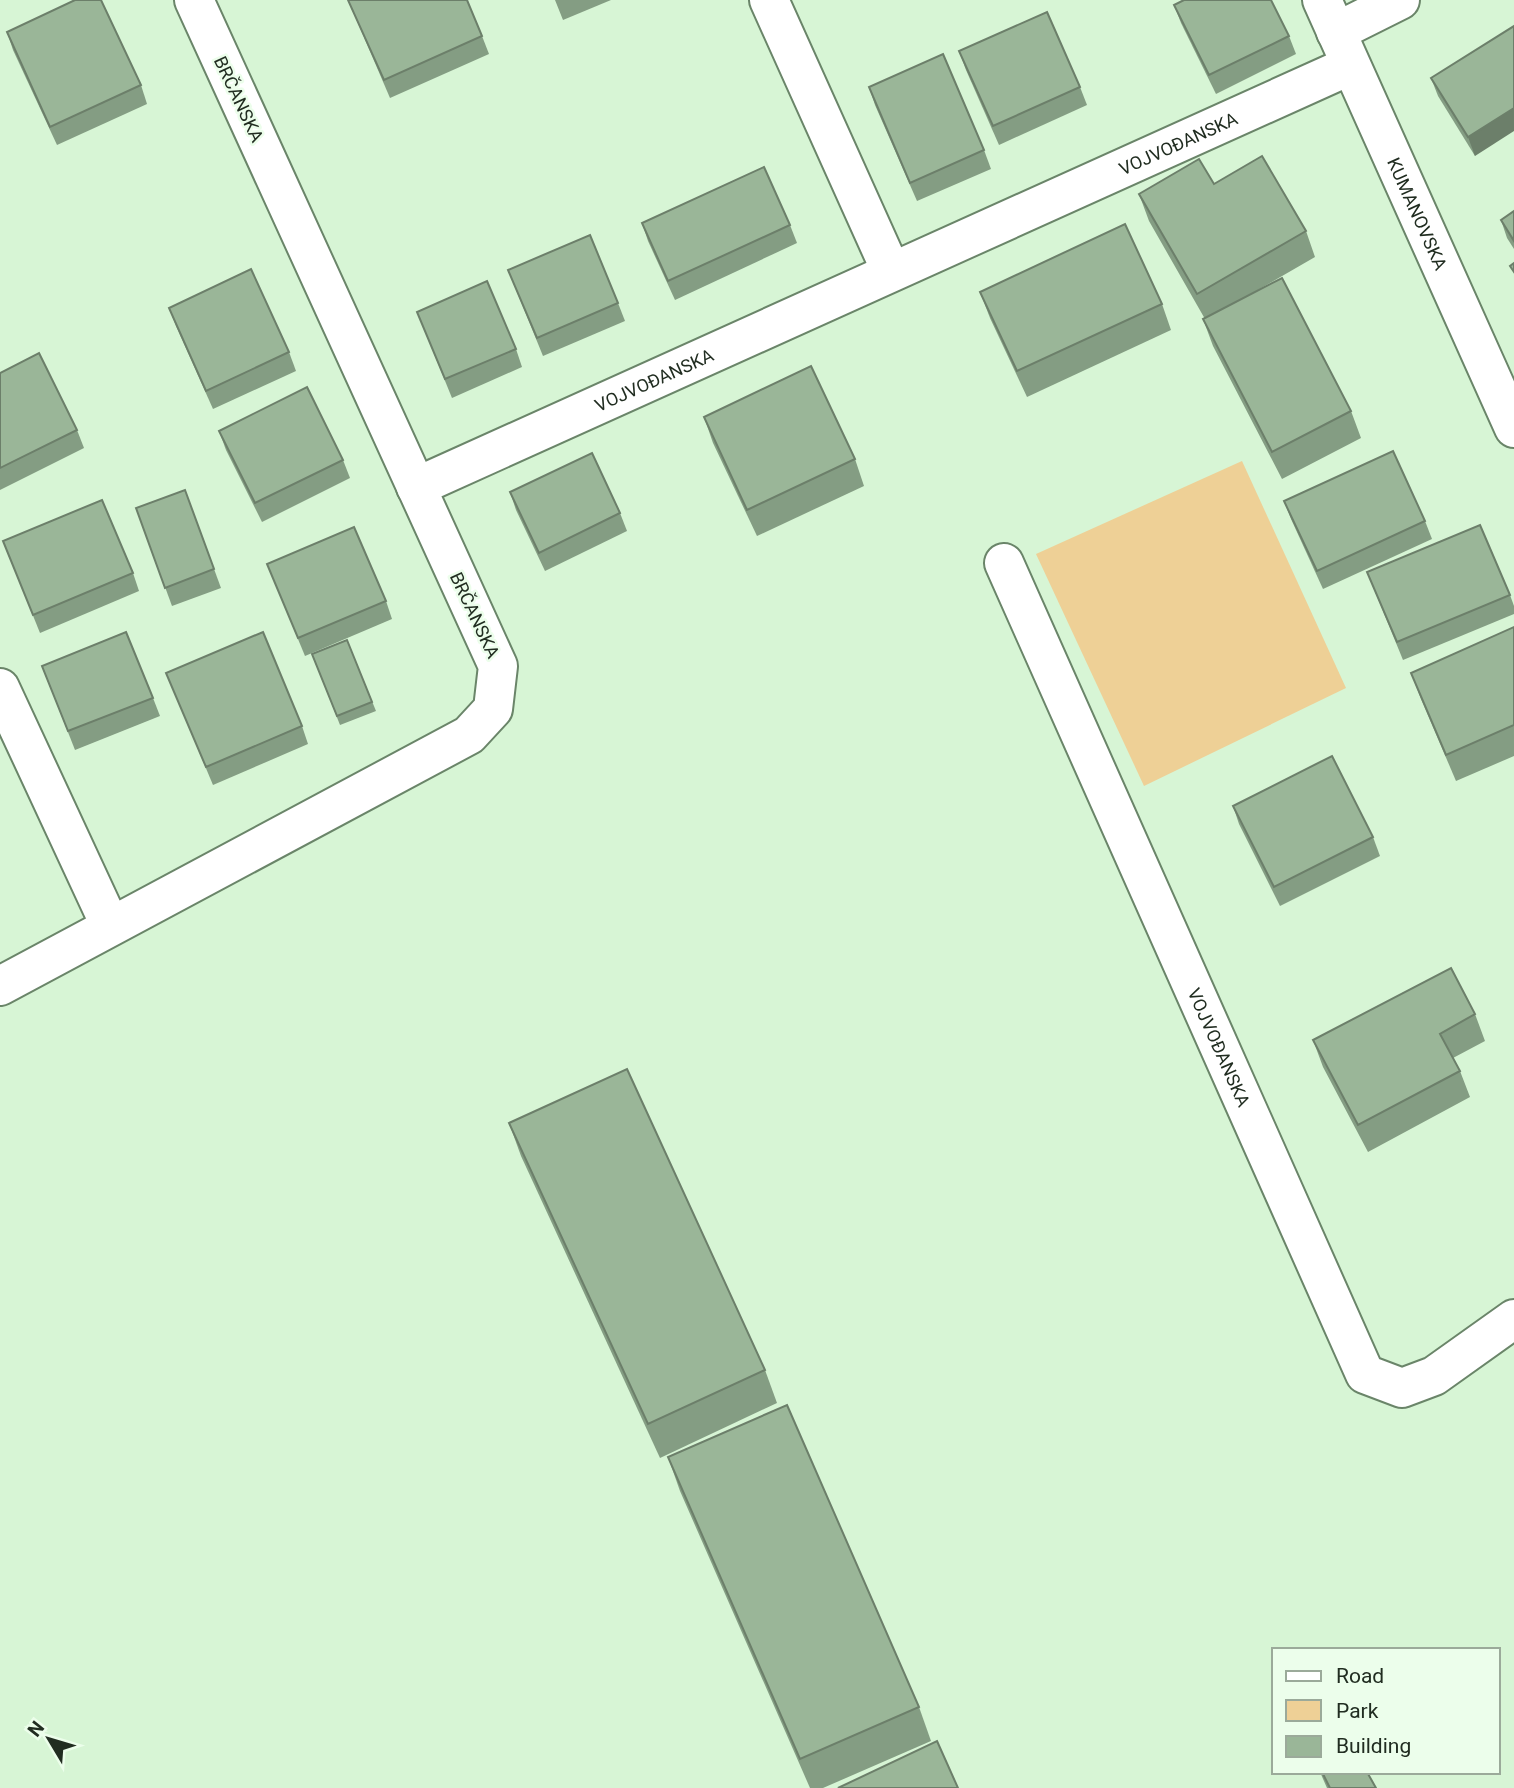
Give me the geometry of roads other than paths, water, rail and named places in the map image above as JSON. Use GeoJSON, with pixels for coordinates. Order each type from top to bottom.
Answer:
{"type":"FeatureCollection","features":[{"type":"Feature","properties":{"kind":"street","name":"BRČANSKA"},"geometry":{"type":"LineString","coordinates":[[0,986],[469,735],[494,709],[498,666],[194,0]]}},
{"type":"Feature","properties":{"kind":"street"},"geometry":{"type":"LineString","coordinates":[[769,0],[891,271]]}},
{"type":"Feature","properties":{"kind":"street","name":"VOJVOĐANSKA"},"geometry":{"type":"LineString","coordinates":[[416,487],[891,271],[1400,0]]}},
{"type":"Feature","properties":{"kind":"street","name":"KUMANOVSKA"},"geometry":{"type":"LineString","coordinates":[[1336,33],[1514,428]]}},
{"type":"Feature","properties":{"kind":"street","name":"VOJVOĐANSKA"},"geometry":{"type":"LineString","coordinates":[[1004,563],[1365,1374],[1402,1388],[1434,1376],[1514,1320]]}},
{"type":"Feature","properties":{"kind":"street"},"geometry":{"type":"LineString","coordinates":[[0,688],[110,925]]}}]}
